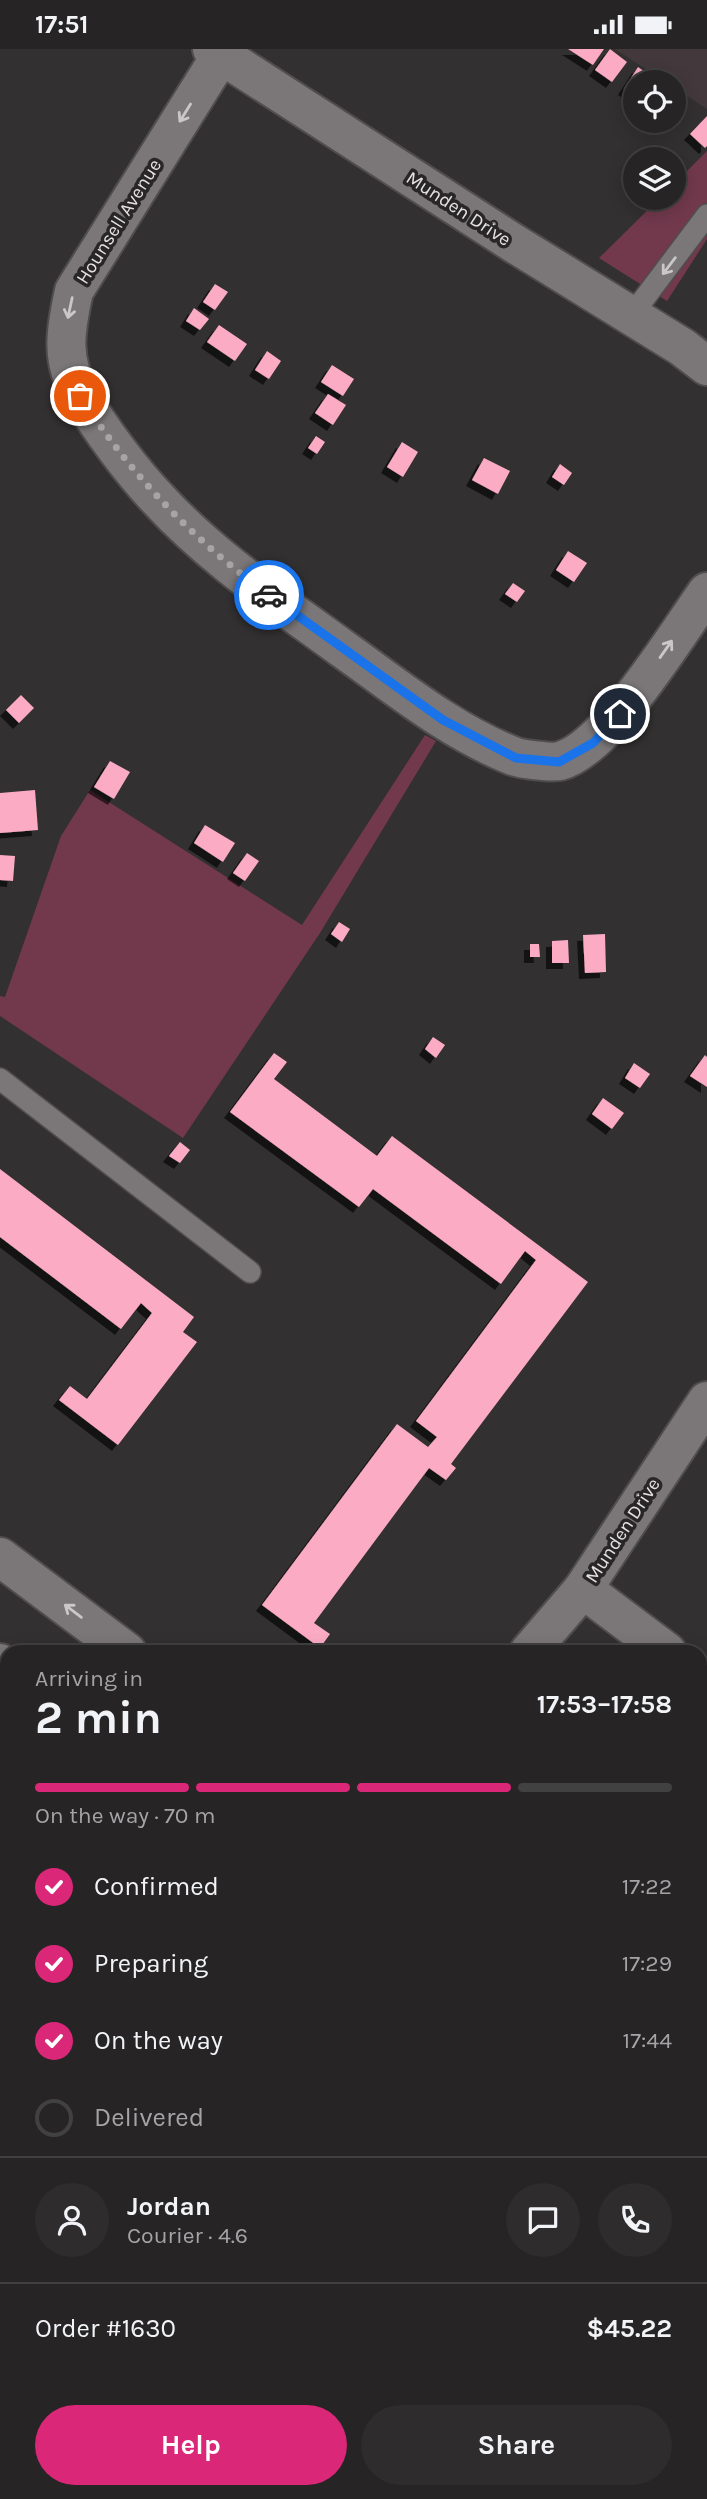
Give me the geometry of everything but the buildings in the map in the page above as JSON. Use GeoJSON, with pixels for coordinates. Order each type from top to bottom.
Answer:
{"type":"FeatureCollection","features":[{"type":"Feature","properties":{"kind":"street","name":"Munden Drive"},"geometry":{"type":"LineString","coordinates":[[216,52],[682,347],[707,366]]}},
{"type":"Feature","properties":{"kind":"street","name":"Hounsell Avenue"},"geometry":{"type":"LineString","coordinates":[[216,52],[74,291],[65,333],[67,363],[80,396],[158,499],[236,571],[443,720],[516,758],[559,762],[593,743],[620,714],[707,592]]}},
{"type":"Feature","properties":{"kind":"street","name":"Munden Drive"},"geometry":{"type":"LineString","coordinates":[[536,1645],[583,1589],[707,1401]]}},
{"type":"Feature","properties":{"kind":"street"},"geometry":{"type":"LineString","coordinates":[[0,1557],[118,1645]]}},
{"type":"Feature","properties":{"kind":"street"},"geometry":{"type":"LineString","coordinates":[[583,1589],[658,1645]]}},
{"type":"Feature","properties":{"kind":"lane"},"geometry":{"type":"LineString","coordinates":[[631,316],[707,215]]}},
{"type":"Feature","properties":{"kind":"lane"},"geometry":{"type":"LineString","coordinates":[[0,1079],[250,1272]]}},
{"type":"Feature","properties":{"kind":"shaded area"},"geometry":{"type":"Polygon","coordinates":[[[615,49],[707,49],[707,109],[686,95],[686,70],[647,70],[615,49]]]}},
{"type":"Feature","properties":{"kind":"shaded area"},"geometry":{"type":"Polygon","coordinates":[[[707,151],[707,239],[667,301],[599,258],[648,210],[686,210],[686,172],[707,151]]]}},
{"type":"Feature","properties":{"kind":"shaded area"},"geometry":{"type":"Polygon","coordinates":[[[425,735],[436,741],[320,933],[183,1138],[0,1016],[0,996],[5,997],[61,836],[90,790],[302,925],[425,735]]]}},
{"type":"Feature","properties":{"kind":"way so far"},"geometry":{"type":"LineString","coordinates":[[80,396],[158,499],[236,571],[269,595]]}},
{"type":"Feature","properties":{"kind":"route"},"geometry":{"type":"LineString","coordinates":[[269,595],[443,720],[516,758],[559,762],[593,743],[620,714]]}}]}
